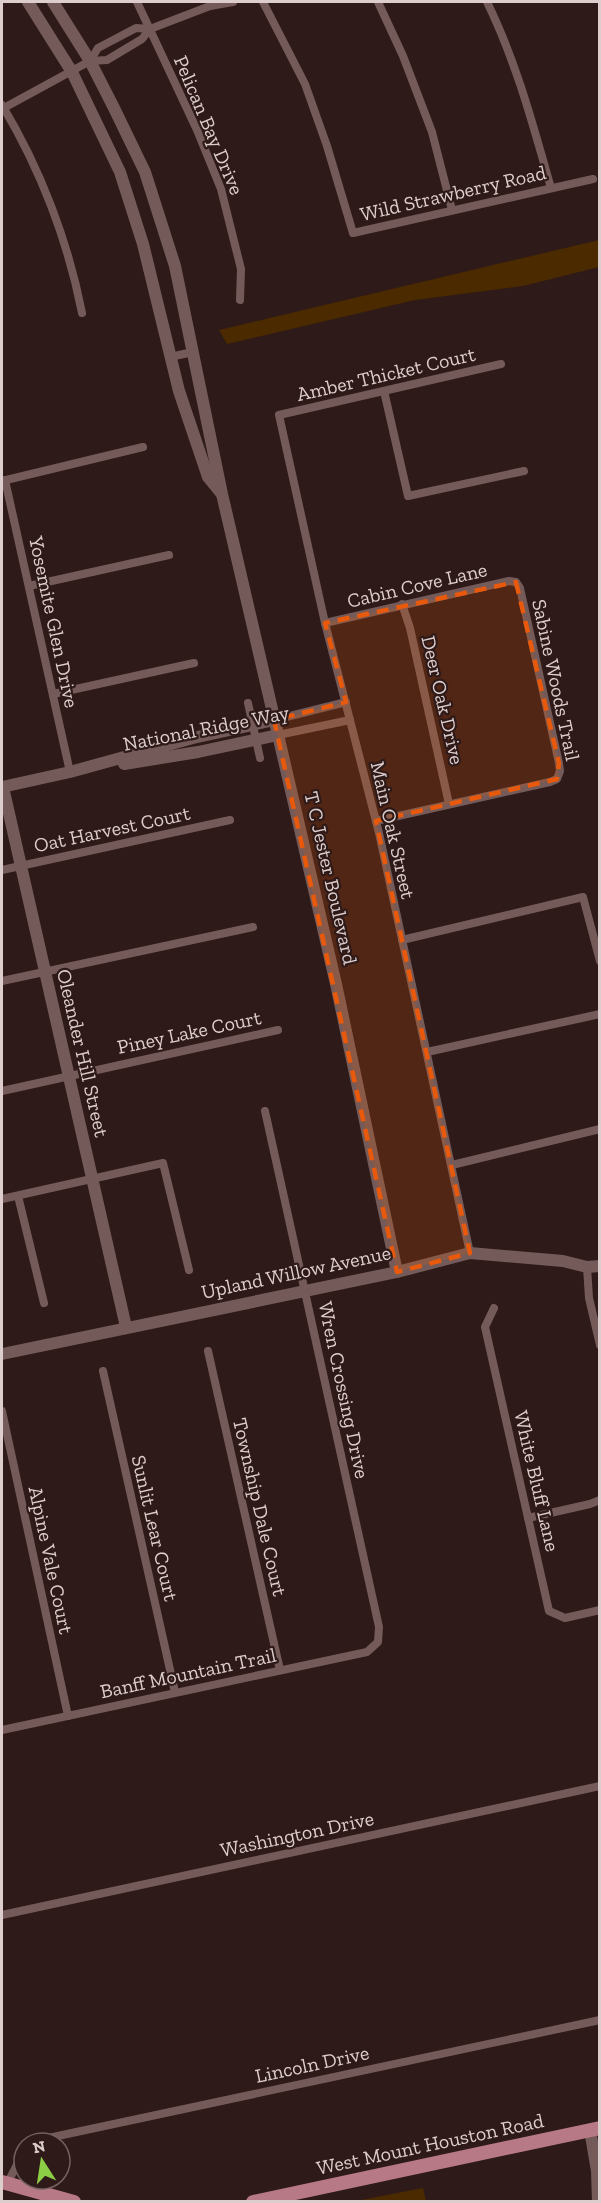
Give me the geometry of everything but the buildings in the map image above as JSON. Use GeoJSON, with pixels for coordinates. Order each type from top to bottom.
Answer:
{"type":"FeatureCollection","features":[{"type":"Feature","properties":{"kind":"main road","name":"West Mount Houston Road"},"geometry":{"type":"LineString","coordinates":[[253,2202],[595,2129]]}},
{"type":"Feature","properties":{"kind":"main road"},"geometry":{"type":"LineString","coordinates":[[4,2183],[74,2202]]}},
{"type":"Feature","properties":{"kind":"street","name":"T C Jester Boulevard"},"geometry":{"type":"LineString","coordinates":[[28,2],[72,72],[120,172],[143,244],[179,391],[208,477],[222,494]]}},
{"type":"Feature","properties":{"kind":"street","name":"T C Jester Boulevard"},"geometry":{"type":"LineString","coordinates":[[53,2],[90,62],[148,182],[174,266],[222,494],[338,995],[397,1272]]}},
{"type":"Feature","properties":{"kind":"street","name":"Pelican Bay Drive"},"geometry":{"type":"LineString","coordinates":[[137,2],[197,130],[221,189],[242,269],[240,300]]}},
{"type":"Feature","properties":{"kind":"street"},"geometry":{"type":"LineString","coordinates":[[90,62],[98,48],[136,28],[150,28],[210,6],[233,2]]}},
{"type":"Feature","properties":{"kind":"street","name":"Wild Strawberry Road"},"geometry":{"type":"LineString","coordinates":[[263,2],[305,84],[327,146],[353,233],[593,179]]}},
{"type":"Feature","properties":{"kind":"street"},"geometry":{"type":"LineString","coordinates":[[378,2],[404,56],[432,132],[453,210]]}},
{"type":"Feature","properties":{"kind":"street"},"geometry":{"type":"LineString","coordinates":[[487,2],[528,108],[550,188]]}},
{"type":"Feature","properties":{"kind":"street"},"geometry":{"type":"LineString","coordinates":[[82,313],[68,257],[49,202],[2,108],[90,62],[107,60],[142,39],[150,28]]}},
{"type":"Feature","properties":{"kind":"street"},"geometry":{"type":"LineString","coordinates":[[170,357],[193,352]]}},
{"type":"Feature","properties":{"kind":"street","name":"Amber Thicket Court"},"geometry":{"type":"LineString","coordinates":[[279,415],[501,364]]}},
{"type":"Feature","properties":{"kind":"street"},"geometry":{"type":"LineString","coordinates":[[384,391],[408,496],[524,471]]}},
{"type":"Feature","properties":{"kind":"street","name":"Main Oak Street"},"geometry":{"type":"LineString","coordinates":[[279,415],[325,623],[376,821],[470,1253]]}},
{"type":"Feature","properties":{"kind":"street"},"geometry":{"type":"LineString","coordinates":[[3,480],[143,447]]}},
{"type":"Feature","properties":{"kind":"street","name":"Yosemite Glen Drive"},"geometry":{"type":"LineString","coordinates":[[3,480],[70,772]]}},
{"type":"Feature","properties":{"kind":"street"},"geometry":{"type":"LineString","coordinates":[[29,586],[169,555]]}},
{"type":"Feature","properties":{"kind":"street","name":"Cabin Cove Lane"},"geometry":{"type":"LineString","coordinates":[[325,623],[509,581],[516,582]]}},
{"type":"Feature","properties":{"kind":"street","name":"Sabine Woods Trail"},"geometry":{"type":"LineString","coordinates":[[376,821],[550,782],[557,778],[560,771],[520,588],[516,582]]}},
{"type":"Feature","properties":{"kind":"street","name":"Deer Oak Drive"},"geometry":{"type":"LineString","coordinates":[[402,604],[410,628],[449,804]]}},
{"type":"Feature","properties":{"kind":"street"},"geometry":{"type":"LineString","coordinates":[[52,694],[194,663]]}},
{"type":"Feature","properties":{"kind":"street","name":"National Ridge Way"},"geometry":{"type":"LineString","coordinates":[[2,787],[346,702]]}},
{"type":"Feature","properties":{"kind":"street"},"geometry":{"type":"LineString","coordinates":[[248,704],[260,758]]}},
{"type":"Feature","properties":{"kind":"street","name":"National Ridge Way"},"geometry":{"type":"LineString","coordinates":[[70,772],[198,752],[350,720]]}},
{"type":"Feature","properties":{"kind":"street","name":"Oleander Hill Street"},"geometry":{"type":"LineString","coordinates":[[2,787],[22,866],[126,1327]]}},
{"type":"Feature","properties":{"kind":"street","name":"Oat Harvest Court"},"geometry":{"type":"LineString","coordinates":[[2,870],[230,820]]}},
{"type":"Feature","properties":{"kind":"street"},"geometry":{"type":"LineString","coordinates":[[402,940],[583,897],[600,961]]}},
{"type":"Feature","properties":{"kind":"street"},"geometry":{"type":"LineString","coordinates":[[2,981],[253,927]]}},
{"type":"Feature","properties":{"kind":"street"},"geometry":{"type":"LineString","coordinates":[[427,1052],[600,1014]]}},
{"type":"Feature","properties":{"kind":"street","name":"Piney Lake Court"},"geometry":{"type":"LineString","coordinates":[[2,1091],[278,1030]]}},
{"type":"Feature","properties":{"kind":"street","name":"Wren Crossing Drive"},"geometry":{"type":"LineString","coordinates":[[265,1111],[379,1627],[378,1642]]}},
{"type":"Feature","properties":{"kind":"street"},"geometry":{"type":"LineString","coordinates":[[452,1165],[600,1129]]}},
{"type":"Feature","properties":{"kind":"street"},"geometry":{"type":"LineString","coordinates":[[2,1199],[163,1163],[189,1270]]}},
{"type":"Feature","properties":{"kind":"street"},"geometry":{"type":"LineString","coordinates":[[18,1196],[44,1304]]}},
{"type":"Feature","properties":{"kind":"street","name":"Upland Willow Avenue"},"geometry":{"type":"LineString","coordinates":[[2,1354],[397,1272],[470,1253],[594,1266]]}},
{"type":"Feature","properties":{"kind":"street"},"geometry":{"type":"LineString","coordinates":[[594,1266],[589,1298],[600,1345]]}},
{"type":"Feature","properties":{"kind":"street","name":"White Bluff Lane"},"geometry":{"type":"LineString","coordinates":[[494,1308],[485,1327],[549,1611],[565,1618],[600,1610]]}},
{"type":"Feature","properties":{"kind":"street","name":"Township Dale Court"},"geometry":{"type":"LineString","coordinates":[[208,1351],[280,1670]]}},
{"type":"Feature","properties":{"kind":"street","name":"Sunlit Lear Court"},"geometry":{"type":"LineString","coordinates":[[103,1371],[175,1692]]}},
{"type":"Feature","properties":{"kind":"street","name":"Alpine Vale Court"},"geometry":{"type":"LineString","coordinates":[[2,1411],[68,1716]]}},
{"type":"Feature","properties":{"kind":"street"},"geometry":{"type":"LineString","coordinates":[[528,1518],[600,1500]]}},
{"type":"Feature","properties":{"kind":"street","name":"Banff Mountain Trail"},"geometry":{"type":"LineString","coordinates":[[2,1730],[367,1652],[378,1642]]}},
{"type":"Feature","properties":{"kind":"street","name":"Washington Drive"},"geometry":{"type":"LineString","coordinates":[[2,1915],[600,1786]]}},
{"type":"Feature","properties":{"kind":"street","name":"Lincoln Drive"},"geometry":{"type":"LineString","coordinates":[[72,2133],[600,2020]]}},
{"type":"Feature","properties":{"kind":"street"},"geometry":{"type":"LineString","coordinates":[[595,2129],[598,2202]]}},
{"type":"Feature","properties":{"kind":"street"},"geometry":{"type":"LineString","coordinates":[[4,2183],[12,2170]]}},
{"type":"Feature","properties":{"kind":"highlighted area"},"geometry":{"type":"Polygon","coordinates":[[[516,582],[559,763],[557,779],[376,821],[470,1253],[397,1272],[274,720],[346,702],[325,623],[516,582]]]}},
{"type":"Feature","properties":{"kind":"shaded area"},"geometry":{"type":"Polygon","coordinates":[[[599,240],[599,267],[523,286],[415,300],[227,344],[219,330],[599,240]]]}},
{"type":"Feature","properties":{"kind":"shaded area"},"geometry":{"type":"Polygon","coordinates":[[[423,2188],[426,2201],[356,2201],[423,2188]]]}}]}
